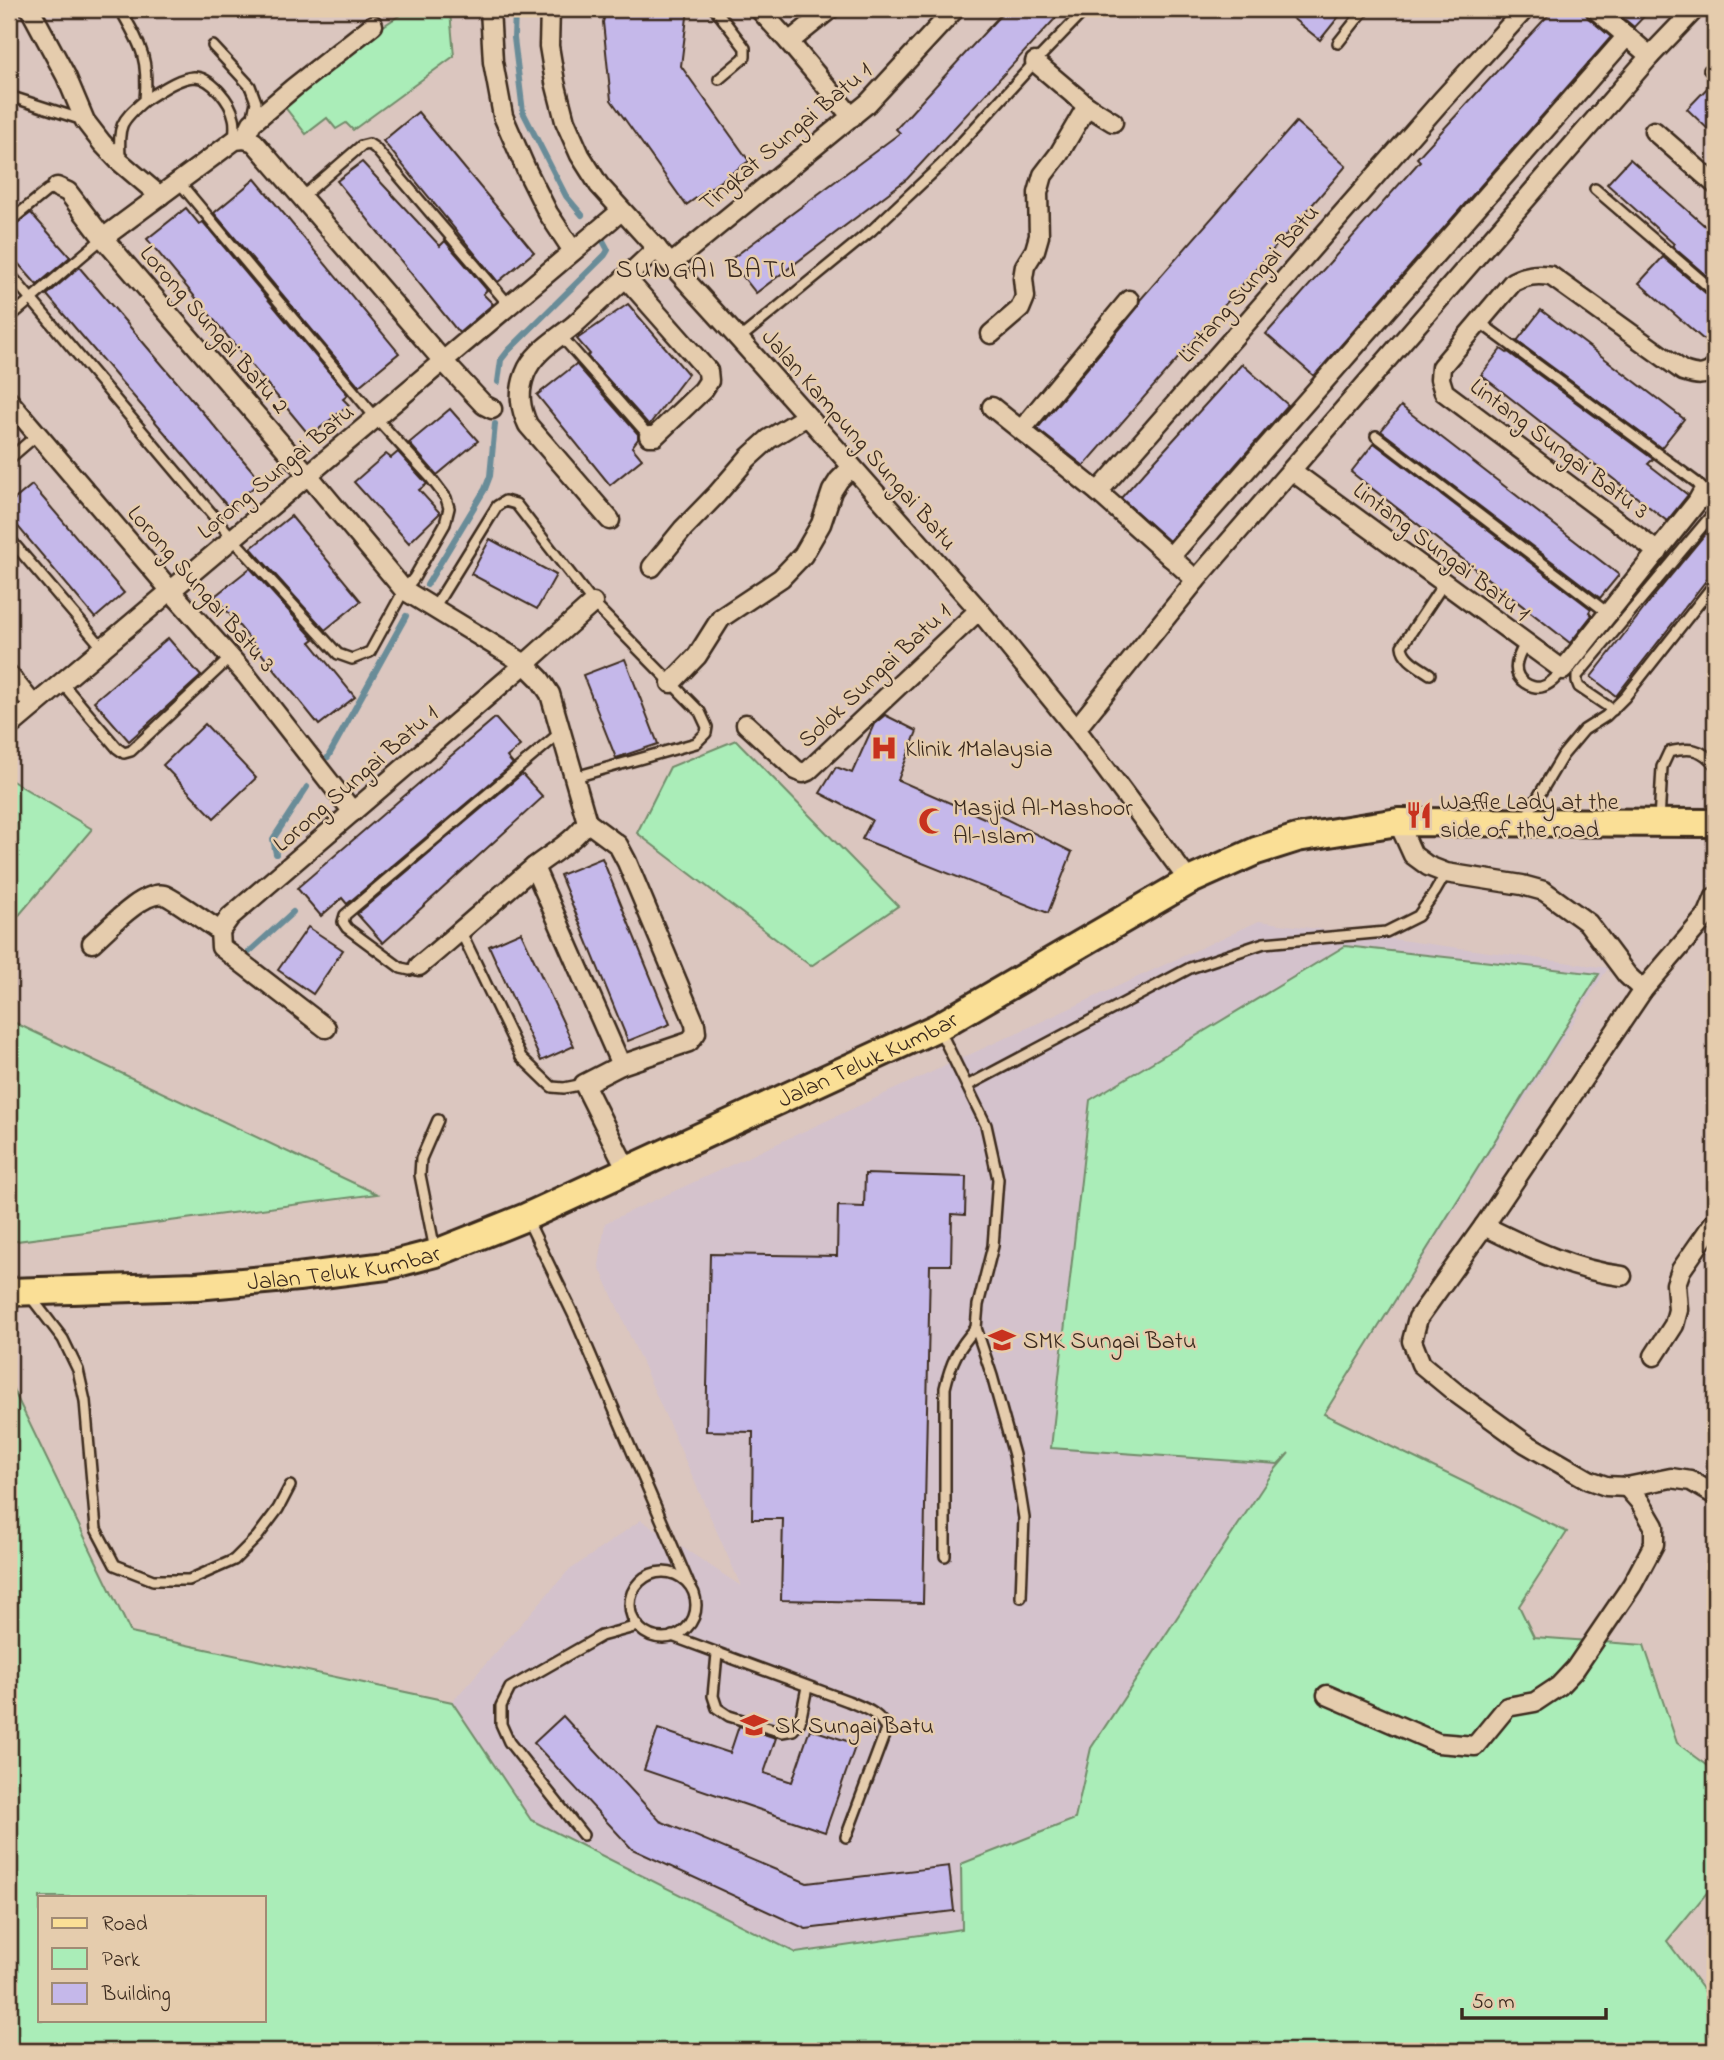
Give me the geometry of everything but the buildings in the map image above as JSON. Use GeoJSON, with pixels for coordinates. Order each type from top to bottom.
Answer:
{"type":"FeatureCollection","features":[{"type":"Feature","properties":{"kind":"main road","name":"Jalan Teluk Kumbar"},"geometry":{"type":"LineString","coordinates":[[18,1291],[196,1286],[285,1278],[386,1266],[436,1252],[526,1217],[939,1027],[1189,881],[1256,851],[1297,838],[1398,822],[1715,824]]}},
{"type":"Feature","properties":{"kind":"street"},"geometry":{"type":"LineString","coordinates":[[30,9],[66,76],[85,121],[120,162],[160,196]]}},
{"type":"Feature","properties":{"kind":"street"},"geometry":{"type":"LineString","coordinates":[[490,9],[493,62],[503,116],[548,213],[573,251]]}},
{"type":"Feature","properties":{"kind":"street","name":"Jalan Kampung Sungai Batu"},"geometry":{"type":"LineString","coordinates":[[550,9],[549,46],[565,121],[580,155],[599,185],[979,610],[1076,729],[1189,881]]}},
{"type":"Feature","properties":{"kind":"street"},"geometry":{"type":"LineString","coordinates":[[759,9],[852,117]]}},
{"type":"Feature","properties":{"kind":"street"},"geometry":{"type":"LineString","coordinates":[[789,42],[830,9]]}},
{"type":"Feature","properties":{"kind":"street","name":"Tingkat Sungai Batu 1"},"geometry":{"type":"LineString","coordinates":[[671,264],[852,117],[955,9]]}},
{"type":"Feature","properties":{"kind":"street","name":"Lintang Sungai Batu"},"geometry":{"type":"LineString","coordinates":[[1098,492],[1524,9]]}},
{"type":"Feature","properties":{"kind":"street"},"geometry":{"type":"LineString","coordinates":[[1595,9],[1650,56]]}},
{"type":"Feature","properties":{"kind":"street"},"geometry":{"type":"LineString","coordinates":[[1076,729],[1196,580],[1650,56],[1695,9]]}},
{"type":"Feature","properties":{"kind":"street"},"geometry":{"type":"LineString","coordinates":[[103,237],[243,134],[293,88],[373,25]]}},
{"type":"Feature","properties":{"kind":"street"},"geometry":{"type":"LineString","coordinates":[[1170,557],[1627,36]]}},
{"type":"Feature","properties":{"kind":"street"},"geometry":{"type":"LineString","coordinates":[[1035,62],[1087,106],[1113,121]]}},
{"type":"Feature","properties":{"kind":"street"},"geometry":{"type":"LineString","coordinates":[[991,334],[1020,309],[1025,297],[1025,266],[1040,236],[1038,194],[1043,175],[1059,154],[1087,106]]}},
{"type":"Feature","properties":{"kind":"street"},"geometry":{"type":"LineString","coordinates":[[1654,131],[1715,184]]}},
{"type":"Feature","properties":{"kind":"street"},"geometry":{"type":"LineString","coordinates":[[243,134],[254,142],[484,405],[506,409],[528,425],[610,520]]}},
{"type":"Feature","properties":{"kind":"street","name":"Lorong Sungai Batu 2"},"geometry":{"type":"LineString","coordinates":[[57,187],[68,192],[103,237],[404,590],[525,664],[540,680],[550,694],[587,822]]}},
{"type":"Feature","properties":{"kind":"street","name":"Lorong Sungai Batu"},"geometry":{"type":"LineString","coordinates":[[9,727],[621,211]]}},
{"type":"Feature","properties":{"kind":"street"},"geometry":{"type":"LineString","coordinates":[[506,409],[520,390],[526,371],[538,354],[657,248]]}},
{"type":"Feature","properties":{"kind":"street"},"geometry":{"type":"LineString","coordinates":[[1478,321],[1513,282],[1525,276],[1551,276],[1683,371],[1696,376],[1711,373],[1715,368]]}},
{"type":"Feature","properties":{"kind":"street"},"geometry":{"type":"LineString","coordinates":[[626,278],[708,371],[709,381],[703,390],[655,436],[649,436]]}},
{"type":"Feature","properties":{"kind":"street"},"geometry":{"type":"LineString","coordinates":[[1022,429],[1129,300]]}},
{"type":"Feature","properties":{"kind":"street","name":"Lintang Sungai Batu 3"},"geometry":{"type":"LineString","coordinates":[[1478,321],[1441,367],[1440,379],[1444,392],[1657,552]]}},
{"type":"Feature","properties":{"kind":"street","name":"Lorong Sungai Batu 3"},"geometry":{"type":"LineString","coordinates":[[9,401],[230,658],[353,812]]}},
{"type":"Feature","properties":{"kind":"street"},"geometry":{"type":"LineString","coordinates":[[992,407],[1098,492],[1196,580]]}},
{"type":"Feature","properties":{"kind":"street"},"geometry":{"type":"LineString","coordinates":[[652,567],[748,458],[769,439],[807,416]]}},
{"type":"Feature","properties":{"kind":"street"},"geometry":{"type":"LineString","coordinates":[[671,683],[697,656],[721,618],[781,578],[803,555],[821,524],[832,491],[852,467]]}},
{"type":"Feature","properties":{"kind":"street","name":"Lintang Sungai Batu 1"},"geometry":{"type":"LineString","coordinates":[[1292,471],[1563,670]]}},
{"type":"Feature","properties":{"kind":"street"},"geometry":{"type":"LineString","coordinates":[[1563,670],[1701,498],[1702,493]]}},
{"type":"Feature","properties":{"kind":"street","name":"Lorong Sungai Batu 1"},"geometry":{"type":"LineString","coordinates":[[220,931],[230,917],[593,603]]}},
{"type":"Feature","properties":{"kind":"street","name":"Solok Sungai Batu 1"},"geometry":{"type":"LineString","coordinates":[[746,724],[796,770],[803,773],[808,771],[979,610]]}},
{"type":"Feature","properties":{"kind":"street"},"geometry":{"type":"LineString","coordinates":[[9,676],[34,706]]}},
{"type":"Feature","properties":{"kind":"street"},"geometry":{"type":"LineString","coordinates":[[419,966],[580,831],[587,822],[618,845],[695,1024],[696,1033],[689,1042],[621,1065],[584,1084],[627,1170]]}},
{"type":"Feature","properties":{"kind":"street"},"geometry":{"type":"LineString","coordinates":[[1398,822],[1413,855],[1428,866],[1446,873],[1544,891],[1588,923],[1627,975],[1643,990]]}},
{"type":"Feature","properties":{"kind":"street"},"geometry":{"type":"LineString","coordinates":[[534,867],[621,1065]]}},
{"type":"Feature","properties":{"kind":"street"},"geometry":{"type":"LineString","coordinates":[[92,943],[137,903],[152,896],[164,895],[220,931],[221,947],[326,1028]]}},
{"type":"Feature","properties":{"kind":"street"},"geometry":{"type":"LineString","coordinates":[[1715,897],[1708,914],[1643,990],[1484,1226],[1418,1318],[1412,1342],[1422,1364],[1455,1393],[1525,1443],[1588,1480],[1606,1486],[1627,1487],[1671,1478],[1691,1481],[1715,1496]]}},
{"type":"Feature","properties":{"kind":"street"},"geometry":{"type":"LineString","coordinates":[[1654,1356],[1674,1325],[1678,1310],[1676,1284],[1681,1270],[1715,1221]]}},
{"type":"Feature","properties":{"kind":"street"},"geometry":{"type":"LineString","coordinates":[[1484,1226],[1566,1264],[1622,1276]]}},
{"type":"Feature","properties":{"kind":"street"},"geometry":{"type":"LineString","coordinates":[[1327,1695],[1438,1743],[1475,1746],[1507,1707],[1535,1702],[1559,1686],[1575,1669],[1632,1585],[1654,1544],[1654,1526],[1640,1502],[1627,1487]]}},
{"type":"Feature","properties":{"kind":"lane"},"geometry":{"type":"LineString","coordinates":[[120,9],[138,40],[145,61],[145,100]]}},
{"type":"Feature","properties":{"kind":"lane"},"geometry":{"type":"LineString","coordinates":[[715,9],[745,48],[744,57],[719,79]]}},
{"type":"Feature","properties":{"kind":"lane"},"geometry":{"type":"LineString","coordinates":[[739,339],[872,230],[942,164],[1086,9]]}},
{"type":"Feature","properties":{"kind":"lane"},"geometry":{"type":"LineString","coordinates":[[1338,43],[1366,9]]}},
{"type":"Feature","properties":{"kind":"lane"},"geometry":{"type":"LineString","coordinates":[[213,46],[250,86],[256,102],[243,134]]}},
{"type":"Feature","properties":{"kind":"lane"},"geometry":{"type":"LineString","coordinates":[[120,162],[120,129],[125,116],[145,100],[181,81],[195,77],[209,81],[228,104],[243,134]]}},
{"type":"Feature","properties":{"kind":"lane"},"geometry":{"type":"LineString","coordinates":[[9,96],[85,121]]}},
{"type":"Feature","properties":{"kind":"lane"},"geometry":{"type":"LineString","coordinates":[[302,197],[362,146],[369,144],[509,305]]}},
{"type":"Feature","properties":{"kind":"lane"},"geometry":{"type":"LineString","coordinates":[[9,273],[233,539],[338,654],[352,659],[370,652],[445,524],[449,508],[446,498],[179,182]]}},
{"type":"Feature","properties":{"kind":"lane"},"geometry":{"type":"LineString","coordinates":[[9,222],[48,190],[57,187]]}},
{"type":"Feature","properties":{"kind":"lane"},"geometry":{"type":"LineString","coordinates":[[1595,189],[1715,292]]}},
{"type":"Feature","properties":{"kind":"lane"},"geometry":{"type":"LineString","coordinates":[[9,318],[103,237]]}},
{"type":"Feature","properties":{"kind":"lane"},"geometry":{"type":"LineString","coordinates":[[1478,321],[1696,482],[1702,493]]}},
{"type":"Feature","properties":{"kind":"lane"},"geometry":{"type":"LineString","coordinates":[[561,336],[649,436]]}},
{"type":"Feature","properties":{"kind":"lane"},"geometry":{"type":"LineString","coordinates":[[9,459],[38,434]]}},
{"type":"Feature","properties":{"kind":"lane"},"geometry":{"type":"LineString","coordinates":[[1376,436],[1609,614]]}},
{"type":"Feature","properties":{"kind":"lane"},"geometry":{"type":"LineString","coordinates":[[434,608],[497,506],[506,501],[516,504],[593,603],[705,720],[707,727],[702,738],[696,743],[575,777]]}},
{"type":"Feature","properties":{"kind":"lane"},"geometry":{"type":"LineString","coordinates":[[1613,710],[1580,687],[1577,676],[1715,514]]}},
{"type":"Feature","properties":{"kind":"lane"},"geometry":{"type":"LineString","coordinates":[[9,538],[103,648]]}},
{"type":"Feature","properties":{"kind":"lane"},"geometry":{"type":"LineString","coordinates":[[1430,674],[1406,656],[1402,646],[1444,583]]}},
{"type":"Feature","properties":{"kind":"lane"},"geometry":{"type":"LineString","coordinates":[[1523,822],[1570,747],[1584,730],[1613,710],[1625,697],[1715,583]]}},
{"type":"Feature","properties":{"kind":"lane"},"geometry":{"type":"LineString","coordinates":[[1525,644],[1515,666],[1517,676],[1527,685],[1540,687],[1551,682],[1563,670]]}},
{"type":"Feature","properties":{"kind":"lane"},"geometry":{"type":"LineString","coordinates":[[62,683],[124,753],[131,751],[230,658]]}},
{"type":"Feature","properties":{"kind":"lane"},"geometry":{"type":"LineString","coordinates":[[419,966],[410,970],[401,968],[346,928],[343,922],[345,915],[561,732]]}},
{"type":"Feature","properties":{"kind":"lane"},"geometry":{"type":"LineString","coordinates":[[1659,823],[1662,768],[1669,752],[1685,748],[1707,755],[1715,765]]}},
{"type":"Feature","properties":{"kind":"lane"},"geometry":{"type":"LineString","coordinates":[[967,1086],[1190,968],[1264,943],[1387,932],[1418,916],[1446,873]]}},
{"type":"Feature","properties":{"kind":"lane"},"geometry":{"type":"LineString","coordinates":[[461,932],[521,1057],[552,1087],[565,1088],[584,1084]]}},
{"type":"Feature","properties":{"kind":"lane"},"geometry":{"type":"LineString","coordinates":[[939,1027],[986,1125],[998,1179],[993,1245],[978,1305],[976,1328],[1014,1455],[1024,1518],[1021,1597]]}},
{"type":"Feature","properties":{"kind":"lane"},"geometry":{"type":"LineString","coordinates":[[436,1252],[420,1175],[421,1159],[438,1120]]}},
{"type":"Feature","properties":{"kind":"lane"},"geometry":{"type":"LineString","coordinates":[[526,1217],[574,1316],[694,1592],[697,1603],[695,1614],[682,1632],[672,1636],[654,1636],[638,1626],[632,1617],[630,1606],[637,1584],[656,1572],[679,1575],[688,1582]]}},
{"type":"Feature","properties":{"kind":"lane"},"geometry":{"type":"LineString","coordinates":[[18,1291],[63,1339],[78,1370],[85,1401],[96,1529],[115,1565],[153,1580],[189,1580],[234,1560],[257,1538],[278,1509],[290,1486]]}},
{"type":"Feature","properties":{"kind":"lane"},"geometry":{"type":"LineString","coordinates":[[945,1556],[945,1388],[951,1364],[963,1341],[976,1328]]}},
{"type":"Feature","properties":{"kind":"lane"},"geometry":{"type":"LineString","coordinates":[[583,1835],[509,1742],[501,1724],[501,1706],[510,1688],[601,1636],[638,1626]]}},
{"type":"Feature","properties":{"kind":"lane"},"geometry":{"type":"LineString","coordinates":[[672,1636],[848,1701],[873,1712],[883,1720],[886,1730],[846,1837]]}},
{"type":"Feature","properties":{"kind":"lane"},"geometry":{"type":"LineString","coordinates":[[717,1654],[713,1696],[717,1708],[729,1716],[782,1732],[793,1730],[800,1723],[807,1687]]}},
{"type":"Feature","properties":{"kind":"shaded area","name":"SMK Sungai Batu"},"geometry":{"type":"Polygon","coordinates":[[[1259,921],[1608,968],[1324,1415],[1278,1464],[1091,1748],[1075,1819],[961,1864],[962,1929],[796,1953],[531,1820],[452,1702],[567,1572],[641,1520],[741,1586],[599,1266],[605,1223],[1259,921]]]}},
{"type":"Feature","properties":{"kind":"green space"},"geometry":{"type":"Polygon","coordinates":[[[406,11],[450,12],[454,56],[353,130],[346,123],[336,129],[327,118],[306,134],[277,97],[406,11]]]}},
{"type":"Feature","properties":{"kind":"green space"},"geometry":{"type":"Polygon","coordinates":[[[736,740],[898,906],[811,966],[637,833],[670,767],[736,740]]]}},
{"type":"Feature","properties":{"kind":"green space"},"geometry":{"type":"Polygon","coordinates":[[[9,779],[92,829],[9,927],[9,779]]]}},
{"type":"Feature","properties":{"kind":"green space"},"geometry":{"type":"Polygon","coordinates":[[[1345,946],[1599,974],[1324,1414],[1567,1532],[1519,1606],[1534,1637],[1644,1645],[1677,1743],[1715,1771],[1715,1883],[1667,1941],[1715,2005],[1715,2051],[9,2051],[9,1381],[131,1633],[452,1702],[531,1820],[796,1953],[962,1929],[961,1864],[1075,1819],[1091,1748],[1273,1472],[1289,1453],[1278,1464],[1051,1448],[1090,1100],[1345,946]]]}},
{"type":"Feature","properties":{"kind":"green space"},"geometry":{"type":"Polygon","coordinates":[[[9,1020],[377,1194],[9,1242],[9,1020]]]}},
{"type":"Feature","properties":{"kind":"waterway"},"geometry":{"type":"LineString","coordinates":[[515,11],[514,38],[523,112],[566,196],[582,215]]}},
{"type":"Feature","properties":{"kind":"waterway"},"geometry":{"type":"LineString","coordinates":[[498,382],[501,360],[508,351],[605,255],[608,250],[601,237]]}},
{"type":"Feature","properties":{"kind":"waterway"},"geometry":{"type":"LineString","coordinates":[[427,585],[485,489],[490,476],[495,424]]}},
{"type":"Feature","properties":{"kind":"waterway"},"geometry":{"type":"LineString","coordinates":[[328,757],[406,616]]}},
{"type":"Feature","properties":{"kind":"waterway"},"geometry":{"type":"LineString","coordinates":[[276,854],[273,839],[307,787]]}},
{"type":"Feature","properties":{"kind":"waterway"},"geometry":{"type":"LineString","coordinates":[[249,952],[293,912]]}},
{"type":"Feature","properties":{"kind":"place","name":"Klinik 1Malaysia"},"geometry":{"type":"Point","coordinates":[884,748]}},
{"type":"Feature","properties":{"kind":"place","name":"Waffle Lady at the side of the road"},"geometry":{"type":"Point","coordinates":[1419,815]}},
{"type":"Feature","properties":{"kind":"place","name":"Masjid Al-Mashoor Al-Islam"},"geometry":{"type":"Point","coordinates":[932,821]}},
{"type":"Feature","properties":{"kind":"place","name":"SMK Sungai Batu"},"geometry":{"type":"Point","coordinates":[1002,1340]}},
{"type":"Feature","properties":{"kind":"place","name":"SK Sungai Batu"},"geometry":{"type":"Point","coordinates":[754,1725]}},
{"type":"Feature","properties":{"kind":"district","name":"SUNGAI BATU"},"geometry":{"type":"Point","coordinates":[707,268]}}]}
